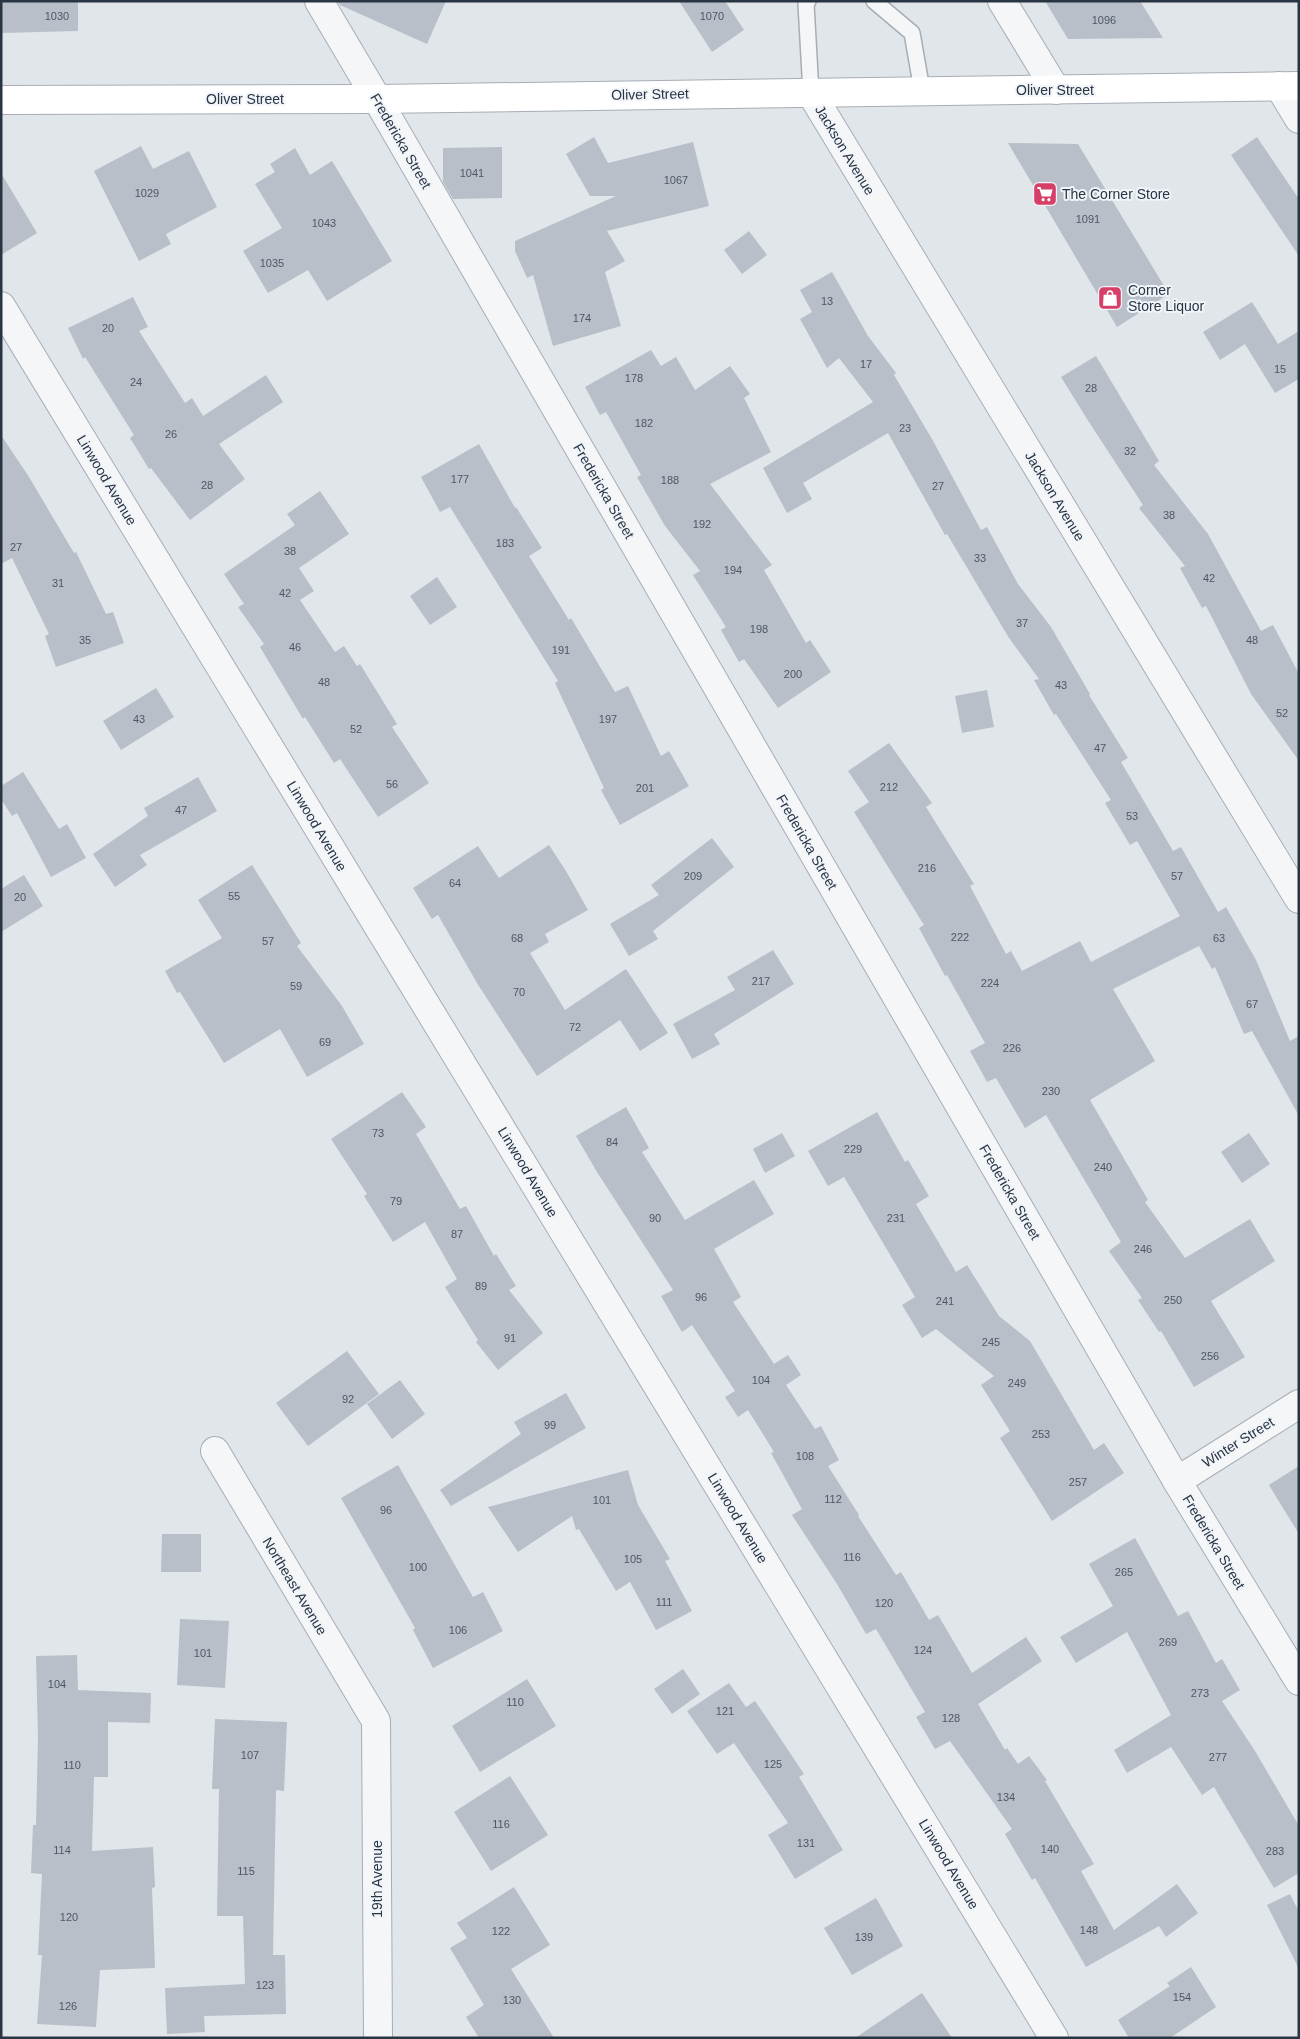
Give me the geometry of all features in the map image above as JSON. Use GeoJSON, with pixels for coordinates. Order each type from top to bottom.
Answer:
{"type":"FeatureCollection","features":[{"type":"Feature","properties":{"kind":"main road","name":"Oliver Street"},"geometry":{"type":"LineString","coordinates":[[1,100],[811,94],[922,90],[1289,86]]}},
{"type":"Feature","properties":{"kind":"street","name":"Fredericka Street"},"geometry":{"type":"LineString","coordinates":[[319,1],[377,98],[1177,1481],[1299,1680]]}},
{"type":"Feature","properties":{"kind":"street"},"geometry":{"type":"LineString","coordinates":[[1002,1],[1056,90]]}},
{"type":"Feature","properties":{"kind":"street"},"geometry":{"type":"LineString","coordinates":[[1289,86],[1299,119]]}},
{"type":"Feature","properties":{"kind":"street","name":"Jackson Avenue"},"geometry":{"type":"LineString","coordinates":[[811,94],[1299,899]]}},
{"type":"Feature","properties":{"kind":"street","name":"Linwood Avenue"},"geometry":{"type":"LineString","coordinates":[[1,306],[1054,2038]]}},
{"type":"Feature","properties":{"kind":"street","name":"Winter Street"},"geometry":{"type":"LineString","coordinates":[[1177,1481],[1299,1404]]}},
{"type":"Feature","properties":{"kind":"street","name":"Northeast Avenue"},"geometry":{"type":"LineString","coordinates":[[215,1451],[376,1721]]}},
{"type":"Feature","properties":{"kind":"street","name":"19th Avenue"},"geometry":{"type":"LineString","coordinates":[[376,1721],[378,2038]]}},
{"type":"Feature","properties":{"kind":"lane"},"geometry":{"type":"LineString","coordinates":[[808,1],[806,4],[811,94]]}},
{"type":"Feature","properties":{"kind":"lane"},"geometry":{"type":"LineString","coordinates":[[874,1],[912,33],[922,90]]}},
{"type":"Feature","properties":{"kind":"building"},"geometry":{"type":"Polygon","coordinates":[[[1,1],[78,1],[78,31],[1,33],[1,1]]]}},
{"type":"Feature","properties":{"kind":"building"},"geometry":{"type":"Polygon","coordinates":[[[337,1],[446,1],[427,44],[340,5],[337,1]]]}},
{"type":"Feature","properties":{"kind":"building"},"geometry":{"type":"Polygon","coordinates":[[[679,1],[725,1],[744,30],[712,52],[679,1]]]}},
{"type":"Feature","properties":{"kind":"building"},"geometry":{"type":"Polygon","coordinates":[[[1045,1],[1140,1],[1163,38],[1068,39],[1045,1]]]}},
{"type":"Feature","properties":{"kind":"building"},"geometry":{"type":"Polygon","coordinates":[[[594,137],[608,163],[693,142],[709,206],[607,231],[625,261],[605,272],[621,326],[553,346],[533,275],[527,278],[515,251],[515,241],[616,196],[590,196],[566,154],[594,137]]]}},
{"type":"Feature","properties":{"kind":"building"},"geometry":{"type":"Polygon","coordinates":[[[1257,137],[1299,199],[1299,256],[1231,155],[1257,137]]]}},
{"type":"Feature","properties":{"kind":"building"},"geometry":{"type":"Polygon","coordinates":[[[1008,143],[1078,144],[1169,294],[1117,327],[1008,143]]]}},
{"type":"Feature","properties":{"kind":"building"},"geometry":{"type":"Polygon","coordinates":[[[141,146],[153,169],[189,151],[217,207],[166,234],[171,244],[139,261],[94,171],[141,146]]]}},
{"type":"Feature","properties":{"kind":"building"},"geometry":{"type":"Polygon","coordinates":[[[502,147],[502,198],[453,199],[443,182],[443,148],[502,147]]]}},
{"type":"Feature","properties":{"kind":"building"},"geometry":{"type":"Polygon","coordinates":[[[295,148],[310,175],[332,161],[392,261],[327,301],[308,270],[268,293],[243,251],[282,228],[255,184],[275,172],[270,164],[295,148]]]}},
{"type":"Feature","properties":{"kind":"building"},"geometry":{"type":"Polygon","coordinates":[[[1,173],[37,233],[1,255],[1,173]]]}},
{"type":"Feature","properties":{"kind":"building"},"geometry":{"type":"Polygon","coordinates":[[[749,231],[767,255],[742,274],[724,250],[749,231]]]}},
{"type":"Feature","properties":{"kind":"building"},"geometry":{"type":"Polygon","coordinates":[[[832,272],[868,336],[896,373],[894,375],[932,439],[981,530],[987,527],[1018,584],[1051,627],[1089,695],[1128,758],[1121,762],[1173,851],[1181,847],[1218,912],[1226,907],[1256,960],[1290,1041],[1299,1036],[1299,1116],[1252,1031],[1244,1034],[1215,967],[1212,969],[1199,946],[1113,989],[1155,1061],[1090,1100],[1148,1200],[1145,1202],[1185,1258],[1250,1219],[1275,1261],[1211,1301],[1245,1357],[1194,1387],[1161,1331],[1159,1332],[1138,1300],[1142,1298],[1109,1251],[1121,1242],[1046,1115],[1025,1128],[996,1078],[987,1082],[970,1051],[985,1043],[919,928],[924,925],[854,812],[869,802],[848,771],[889,743],[932,803],[926,807],[974,884],[970,886],[1006,954],[1011,951],[1022,971],[1080,941],[1091,962],[1180,916],[1137,841],[1130,845],[1105,803],[1111,800],[1056,714],[1054,715],[1034,680],[1039,679],[1009,638],[947,534],[945,535],[888,433],[803,483],[812,499],[787,513],[763,468],[873,402],[839,358],[827,368],[800,319],[812,312],[800,290],[832,272]]]}},
{"type":"Feature","properties":{"kind":"building"},"geometry":{"type":"Polygon","coordinates":[[[133,297],[148,327],[139,331],[185,403],[192,398],[203,416],[266,375],[283,402],[219,444],[245,479],[190,520],[151,468],[149,469],[130,438],[134,435],[85,357],[83,359],[68,328],[133,297]]]}},
{"type":"Feature","properties":{"kind":"building"},"geometry":{"type":"Polygon","coordinates":[[[1252,302],[1278,344],[1299,331],[1299,379],[1275,393],[1245,344],[1220,360],[1203,332],[1252,302]]]}},
{"type":"Feature","properties":{"kind":"building"},"geometry":{"type":"Polygon","coordinates":[[[651,350],[661,366],[676,357],[695,390],[730,366],[750,394],[744,398],[771,452],[710,484],[772,565],[764,570],[806,643],[810,640],[831,672],[778,708],[744,659],[739,662],[721,630],[726,627],[693,575],[700,571],[665,526],[637,477],[641,475],[606,412],[600,415],[585,387],[651,350]]]}},
{"type":"Feature","properties":{"kind":"building"},"geometry":{"type":"Polygon","coordinates":[[[1096,356],[1159,461],[1154,465],[1208,534],[1261,631],[1273,625],[1299,674],[1299,761],[1251,694],[1206,606],[1202,608],[1180,568],[1185,566],[1139,508],[1143,505],[1061,377],[1096,356]]]}},
{"type":"Feature","properties":{"kind":"building"},"geometry":{"type":"Polygon","coordinates":[[[1,435],[29,477],[74,553],[76,552],[106,614],[113,612],[124,643],[56,667],[45,636],[49,634],[12,558],[1,564],[1,435]]]}},
{"type":"Feature","properties":{"kind":"building"},"geometry":{"type":"Polygon","coordinates":[[[479,444],[515,508],[542,548],[529,556],[569,620],[571,618],[615,692],[628,686],[661,756],[669,751],[689,786],[620,825],[601,790],[604,788],[555,683],[558,681],[450,507],[440,512],[421,477],[479,444]]]}},
{"type":"Feature","properties":{"kind":"building"},"geometry":{"type":"Polygon","coordinates":[[[320,491],[349,534],[299,568],[314,591],[300,600],[335,652],[344,646],[357,666],[360,664],[397,724],[392,727],[429,783],[378,817],[340,759],[334,763],[305,717],[303,719],[260,647],[264,644],[238,607],[244,604],[224,574],[295,525],[287,514],[320,491]]]}},
{"type":"Feature","properties":{"kind":"building"},"geometry":{"type":"Polygon","coordinates":[[[437,577],[457,607],[430,625],[410,596],[437,577]]]}},
{"type":"Feature","properties":{"kind":"building"},"geometry":{"type":"Polygon","coordinates":[[[156,688],[174,717],[121,750],[103,721],[156,688]]]}},
{"type":"Feature","properties":{"kind":"building"},"geometry":{"type":"Polygon","coordinates":[[[987,690],[994,727],[962,733],[955,696],[987,690]]]}},
{"type":"Feature","properties":{"kind":"building"},"geometry":{"type":"Polygon","coordinates":[[[23,772],[59,829],[67,824],[86,858],[51,877],[17,813],[12,816],[1,799],[1,786],[23,772]]]}},
{"type":"Feature","properties":{"kind":"building"},"geometry":{"type":"Polygon","coordinates":[[[198,777],[217,811],[140,855],[147,865],[115,887],[93,854],[148,816],[144,808],[198,777]]]}},
{"type":"Feature","properties":{"kind":"building"},"geometry":{"type":"Polygon","coordinates":[[[712,838],[734,867],[653,931],[658,939],[629,956],[610,924],[659,895],[651,885],[712,838]]]}},
{"type":"Feature","properties":{"kind":"building"},"geometry":{"type":"Polygon","coordinates":[[[549,845],[588,910],[545,934],[549,942],[530,953],[565,1010],[626,969],[668,1033],[640,1051],[620,1020],[537,1076],[477,983],[438,915],[432,919],[413,888],[478,846],[499,878],[549,845]]]}},
{"type":"Feature","properties":{"kind":"building"},"geometry":{"type":"Polygon","coordinates":[[[252,865],[301,943],[297,946],[342,1006],[364,1044],[307,1077],[280,1029],[224,1063],[180,992],[177,993],[165,971],[222,938],[198,900],[252,865]]]}},
{"type":"Feature","properties":{"kind":"building"},"geometry":{"type":"Polygon","coordinates":[[[24,875],[43,906],[1,932],[1,889],[24,875]]]}},
{"type":"Feature","properties":{"kind":"building"},"geometry":{"type":"Polygon","coordinates":[[[773,950],[794,984],[714,1034],[720,1044],[692,1059],[673,1024],[735,990],[727,977],[773,950]]]}},
{"type":"Feature","properties":{"kind":"building"},"geometry":{"type":"Polygon","coordinates":[[[402,1092],[426,1127],[416,1134],[460,1209],[466,1206],[494,1256],[496,1254],[516,1286],[509,1290],[543,1333],[498,1370],[476,1342],[478,1340],[445,1287],[457,1279],[425,1222],[393,1242],[364,1196],[367,1194],[331,1139],[402,1092]]]}},
{"type":"Feature","properties":{"kind":"building"},"geometry":{"type":"Polygon","coordinates":[[[626,1107],[649,1148],[642,1152],[685,1220],[754,1180],[774,1214],[714,1249],[741,1297],[733,1302],[774,1364],[788,1355],[801,1375],[786,1385],[815,1429],[821,1426],[839,1460],[828,1466],[896,1575],[901,1572],[929,1620],[938,1615],[972,1673],[1026,1637],[1042,1661],[978,1704],[1005,1750],[1007,1748],[1018,1764],[1029,1756],[1047,1780],[1045,1781],[1094,1864],[1081,1871],[1114,1930],[1177,1884],[1198,1913],[1166,1937],[1159,1926],[1086,1967],[1035,1878],[1032,1880],[1005,1834],[1012,1829],[950,1741],[935,1749],[916,1717],[925,1712],[876,1629],[866,1634],[837,1584],[792,1515],[802,1509],[771,1453],[774,1452],[748,1410],[738,1417],[725,1397],[735,1391],[692,1325],[682,1332],[661,1296],[673,1290],[576,1136],[626,1107]]]}},
{"type":"Feature","properties":{"kind":"building"},"geometry":{"type":"Polygon","coordinates":[[[877,1112],[905,1162],[908,1160],[929,1196],[916,1204],[956,1272],[967,1265],[999,1316],[1030,1341],[1094,1450],[1104,1443],[1124,1473],[1052,1521],[1000,1438],[1010,1431],[981,1385],[994,1376],[936,1329],[922,1338],[902,1305],[915,1297],[844,1177],[828,1186],[808,1151],[877,1112]]]}},
{"type":"Feature","properties":{"kind":"building"},"geometry":{"type":"Polygon","coordinates":[[[782,1133],[795,1156],[765,1173],[753,1149],[782,1133]]]}},
{"type":"Feature","properties":{"kind":"building"},"geometry":{"type":"Polygon","coordinates":[[[1249,1133],[1270,1164],[1242,1183],[1221,1152],[1249,1133]]]}},
{"type":"Feature","properties":{"kind":"building"},"geometry":{"type":"Polygon","coordinates":[[[347,1351],[379,1394],[308,1446],[276,1403],[347,1351]]]}},
{"type":"Feature","properties":{"kind":"building"},"geometry":{"type":"Polygon","coordinates":[[[400,1380],[425,1414],[392,1439],[367,1404],[400,1380]]]}},
{"type":"Feature","properties":{"kind":"building"},"geometry":{"type":"Polygon","coordinates":[[[566,1393],[586,1428],[451,1506],[440,1490],[521,1434],[514,1422],[566,1393]]]}},
{"type":"Feature","properties":{"kind":"building"},"geometry":{"type":"Polygon","coordinates":[[[398,1465],[473,1597],[483,1592],[503,1631],[433,1668],[413,1630],[415,1628],[341,1498],[398,1465]]]}},
{"type":"Feature","properties":{"kind":"building"},"geometry":{"type":"Polygon","coordinates":[[[1299,1466],[1299,1534],[1269,1485],[1299,1466]]]}},
{"type":"Feature","properties":{"kind":"building"},"geometry":{"type":"Polygon","coordinates":[[[628,1470],[638,1505],[670,1559],[665,1561],[692,1611],[656,1630],[630,1582],[616,1591],[579,1529],[576,1530],[572,1516],[518,1552],[488,1507],[628,1470]]]}},
{"type":"Feature","properties":{"kind":"building"},"geometry":{"type":"Polygon","coordinates":[[[162,1534],[201,1534],[201,1572],[161,1572],[162,1534]]]}},
{"type":"Feature","properties":{"kind":"building"},"geometry":{"type":"Polygon","coordinates":[[[1135,1538],[1178,1616],[1188,1611],[1216,1663],[1222,1659],[1240,1690],[1222,1701],[1255,1751],[1299,1826],[1299,1873],[1274,1888],[1214,1787],[1202,1795],[1171,1747],[1127,1773],[1114,1750],[1171,1715],[1127,1632],[1076,1663],[1060,1637],[1113,1606],[1089,1564],[1135,1538]]]}},
{"type":"Feature","properties":{"kind":"building"},"geometry":{"type":"Polygon","coordinates":[[[180,1619],[229,1621],[225,1688],[177,1685],[180,1619]]]}},
{"type":"Feature","properties":{"kind":"building"},"geometry":{"type":"Polygon","coordinates":[[[77,1655],[78,1690],[151,1693],[150,1723],[108,1722],[108,1777],[94,1777],[92,1851],[153,1847],[155,1887],[152,1888],[155,1968],[100,1970],[96,2027],[37,2024],[42,1955],[38,1955],[42,1874],[31,1873],[33,1825],[36,1825],[38,1738],[36,1656],[77,1655]]]}},
{"type":"Feature","properties":{"kind":"building"},"geometry":{"type":"Polygon","coordinates":[[[683,1669],[700,1694],[672,1714],[654,1689],[683,1669]]]}},
{"type":"Feature","properties":{"kind":"building"},"geometry":{"type":"Polygon","coordinates":[[[527,1679],[556,1726],[480,1772],[452,1726],[527,1679]]]}},
{"type":"Feature","properties":{"kind":"building"},"geometry":{"type":"Polygon","coordinates":[[[729,1683],[746,1707],[755,1701],[768,1720],[804,1774],[799,1777],[843,1850],[795,1879],[768,1835],[788,1823],[734,1743],[717,1754],[687,1711],[729,1683]]]}},
{"type":"Feature","properties":{"kind":"building"},"geometry":{"type":"Polygon","coordinates":[[[215,1719],[287,1722],[284,1791],[276,1790],[273,1955],[285,1955],[286,2014],[204,2016],[205,2032],[167,2034],[165,1988],[245,1984],[243,1916],[217,1916],[219,1789],[212,1789],[215,1719]]]}},
{"type":"Feature","properties":{"kind":"building"},"geometry":{"type":"Polygon","coordinates":[[[510,1776],[548,1835],[491,1871],[454,1812],[510,1776]]]}},
{"type":"Feature","properties":{"kind":"building"},"geometry":{"type":"Polygon","coordinates":[[[514,1887],[550,1945],[511,1969],[554,2038],[479,2038],[466,2017],[484,2005],[450,1948],[467,1938],[457,1923],[514,1887]]]}},
{"type":"Feature","properties":{"kind":"building"},"geometry":{"type":"Polygon","coordinates":[[[1290,1894],[1299,1912],[1299,1969],[1267,1905],[1290,1894]]]}},
{"type":"Feature","properties":{"kind":"building"},"geometry":{"type":"Polygon","coordinates":[[[876,1898],[903,1946],[852,1975],[824,1928],[876,1898]]]}},
{"type":"Feature","properties":{"kind":"building"},"geometry":{"type":"Polygon","coordinates":[[[1191,1967],[1216,2007],[1170,2038],[1129,2038],[1118,2020],[1170,1986],[1167,1983],[1191,1967]]]}},
{"type":"Feature","properties":{"kind":"building"},"geometry":{"type":"Polygon","coordinates":[[[922,1993],[952,2038],[855,2038],[922,1993]]]}},
{"type":"Feature","properties":{"kind":"place","name":"The Corner Store"},"geometry":{"type":"Point","coordinates":[1045,194]}},
{"type":"Feature","properties":{"kind":"place","name":"Corner Store Liquor"},"geometry":{"type":"Point","coordinates":[1110,298]}}]}
